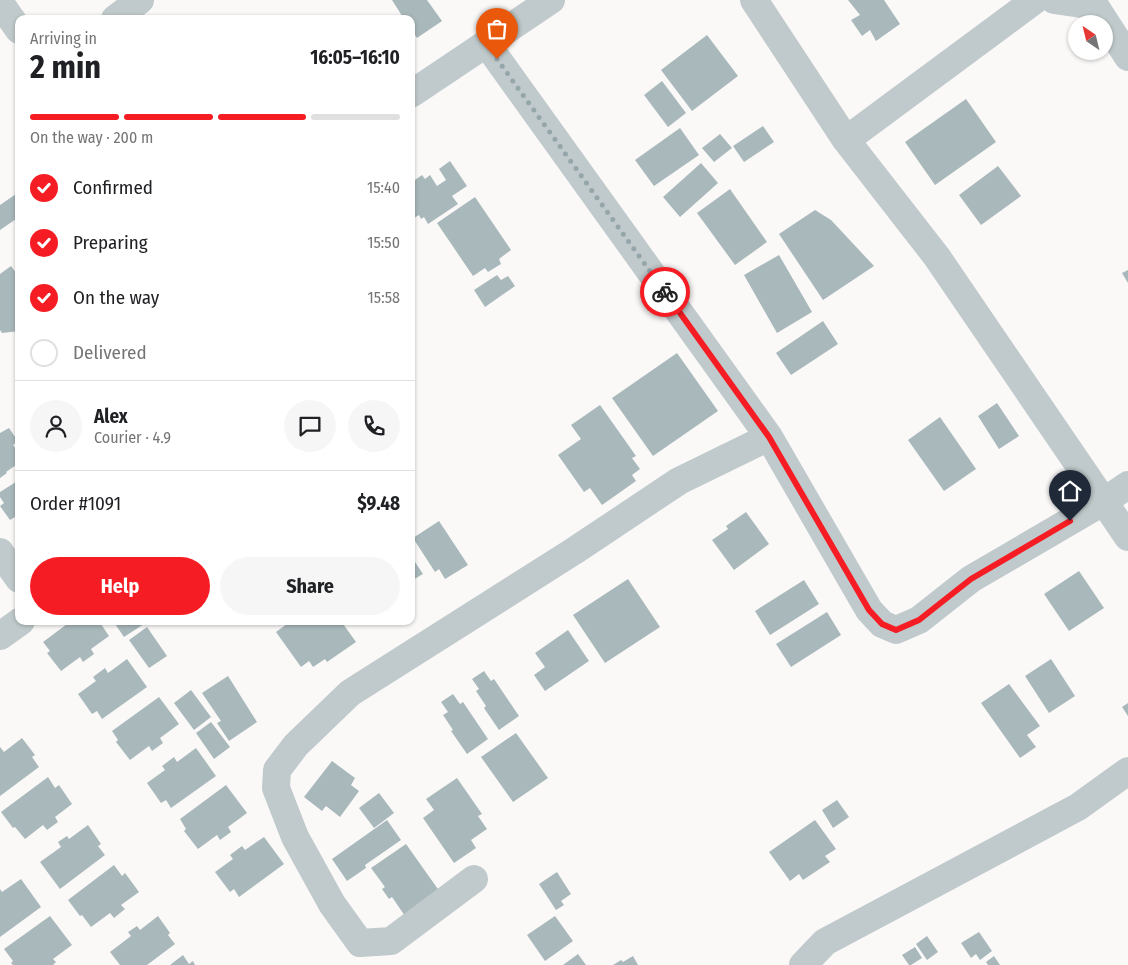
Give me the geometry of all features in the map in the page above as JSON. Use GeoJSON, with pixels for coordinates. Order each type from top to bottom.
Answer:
{"type":"FeatureCollection","features":[{"type":"Feature","properties":{"kind":"street"},"geometry":{"type":"LineString","coordinates":[[120,15],[140,0]]}},
{"type":"Feature","properties":{"kind":"street"},"geometry":{"type":"LineString","coordinates":[[415,91],[551,0]]}},
{"type":"Feature","properties":{"kind":"street"},"geometry":{"type":"LineString","coordinates":[[754,0],[846,140],[937,257],[1128,537]]}},
{"type":"Feature","properties":{"kind":"street"},"geometry":{"type":"LineString","coordinates":[[846,140],[1035,0]]}},
{"type":"Feature","properties":{"kind":"street"},"geometry":{"type":"LineString","coordinates":[[1054,0],[1095,6],[1128,57]]}},
{"type":"Feature","properties":{"kind":"street"},"geometry":{"type":"LineString","coordinates":[[0,3],[15,24]]}},
{"type":"Feature","properties":{"kind":"street"},"geometry":{"type":"LineString","coordinates":[[486,43],[769,437],[869,610],[882,624],[896,630],[919,620],[971,579],[1103,502],[1128,485]]}},
{"type":"Feature","properties":{"kind":"street"},"geometry":{"type":"LineString","coordinates":[[474,879],[391,941],[360,942],[332,904],[295,838],[276,788],[277,770],[296,745],[350,693],[566,556],[679,481],[769,437]]}},
{"type":"Feature","properties":{"kind":"street"},"geometry":{"type":"LineString","coordinates":[[0,552],[15,573]]}},
{"type":"Feature","properties":{"kind":"street"},"geometry":{"type":"LineString","coordinates":[[0,636],[15,625]]}},
{"type":"Feature","properties":{"kind":"street"},"geometry":{"type":"LineString","coordinates":[[803,965],[825,942],[1078,807],[1128,771]]}},
{"type":"Feature","properties":{"kind":"building"},"geometry":{"type":"Polygon","coordinates":[[[392,0],[427,0],[442,21],[417,38],[415,35],[415,15],[401,15],[392,0]]]}},
{"type":"Feature","properties":{"kind":"building"},"geometry":{"type":"Polygon","coordinates":[[[848,0],[884,0],[900,24],[876,41],[870,30],[862,36],[851,20],[860,15],[848,0]]]}},
{"type":"Feature","properties":{"kind":"building"},"geometry":{"type":"Polygon","coordinates":[[[707,35],[738,76],[692,111],[661,70],[707,35]]]}},
{"type":"Feature","properties":{"kind":"building"},"geometry":{"type":"Polygon","coordinates":[[[662,81],[686,113],[668,127],[644,95],[662,81]]]}},
{"type":"Feature","properties":{"kind":"building"},"geometry":{"type":"Polygon","coordinates":[[[966,99],[996,142],[935,185],[905,142],[966,99]]]}},
{"type":"Feature","properties":{"kind":"building"},"geometry":{"type":"Polygon","coordinates":[[[763,126],[774,142],[744,162],[733,146],[763,126]]]}},
{"type":"Feature","properties":{"kind":"building"},"geometry":{"type":"Polygon","coordinates":[[[680,128],[699,155],[654,186],[635,160],[680,128]]]}},
{"type":"Feature","properties":{"kind":"building"},"geometry":{"type":"Polygon","coordinates":[[[720,134],[732,148],[714,162],[702,148],[720,134]]]}},
{"type":"Feature","properties":{"kind":"building"},"geometry":{"type":"Polygon","coordinates":[[[450,161],[467,186],[452,196],[458,204],[428,224],[424,217],[421,219],[419,215],[415,218],[415,180],[422,175],[425,179],[430,175],[437,186],[446,180],[439,169],[450,161]]]}},
{"type":"Feature","properties":{"kind":"building"},"geometry":{"type":"Polygon","coordinates":[[[701,163],[718,183],[680,217],[663,197],[701,163]]]}},
{"type":"Feature","properties":{"kind":"building"},"geometry":{"type":"Polygon","coordinates":[[[998,166],[1021,196],[981,225],[959,195],[998,166]]]}},
{"type":"Feature","properties":{"kind":"building"},"geometry":{"type":"Polygon","coordinates":[[[730,189],[767,242],[735,265],[697,213],[730,189]]]}},
{"type":"Feature","properties":{"kind":"building"},"geometry":{"type":"Polygon","coordinates":[[[15,195],[15,220],[0,230],[0,205],[15,195]]]}},
{"type":"Feature","properties":{"kind":"building"},"geometry":{"type":"Polygon","coordinates":[[[475,197],[511,250],[499,259],[501,264],[488,272],[485,268],[473,276],[437,223],[475,197]]]}},
{"type":"Feature","properties":{"kind":"building"},"geometry":{"type":"Polygon","coordinates":[[[815,210],[831,220],[874,266],[823,300],[779,234],[815,210]]]}},
{"type":"Feature","properties":{"kind":"building"},"geometry":{"type":"Polygon","coordinates":[[[779,255],[812,312],[777,333],[744,275],[779,255]]]}},
{"type":"Feature","properties":{"kind":"building"},"geometry":{"type":"Polygon","coordinates":[[[11,266],[15,272],[15,331],[2,333],[0,330],[0,274],[11,266]]]}},
{"type":"Feature","properties":{"kind":"building"},"geometry":{"type":"Polygon","coordinates":[[[1128,270],[1128,283],[1122,273],[1128,270]]]}},
{"type":"Feature","properties":{"kind":"building"},"geometry":{"type":"Polygon","coordinates":[[[497,275],[501,280],[508,276],[515,286],[485,307],[474,290],[497,275]]]}},
{"type":"Feature","properties":{"kind":"building"},"geometry":{"type":"Polygon","coordinates":[[[823,321],[838,344],[791,375],[776,353],[823,321]]]}},
{"type":"Feature","properties":{"kind":"building"},"geometry":{"type":"Polygon","coordinates":[[[677,353],[718,411],[653,456],[612,398],[677,353]]]}},
{"type":"Feature","properties":{"kind":"building"},"geometry":{"type":"Polygon","coordinates":[[[997,403],[1019,436],[999,449],[978,416],[997,403]]]}},
{"type":"Feature","properties":{"kind":"building"},"geometry":{"type":"Polygon","coordinates":[[[600,405],[636,456],[632,458],[640,469],[632,475],[636,481],[602,505],[590,488],[584,492],[558,455],[581,439],[571,425],[600,405]]]}},
{"type":"Feature","properties":{"kind":"building"},"geometry":{"type":"Polygon","coordinates":[[[940,417],[976,469],[944,491],[908,440],[940,417]]]}},
{"type":"Feature","properties":{"kind":"building"},"geometry":{"type":"Polygon","coordinates":[[[9,428],[15,437],[15,443],[13,445],[15,448],[15,466],[0,478],[0,433],[9,428]]]}},
{"type":"Feature","properties":{"kind":"building"},"geometry":{"type":"Polygon","coordinates":[[[15,483],[15,517],[10,520],[0,506],[4,503],[0,497],[0,492],[15,483]]]}},
{"type":"Feature","properties":{"kind":"building"},"geometry":{"type":"Polygon","coordinates":[[[746,512],[769,544],[734,570],[712,540],[728,529],[726,526],[746,512]]]}},
{"type":"Feature","properties":{"kind":"building"},"geometry":{"type":"Polygon","coordinates":[[[439,521],[468,565],[445,579],[439,569],[435,572],[415,541],[415,537],[439,521]]]}},
{"type":"Feature","properties":{"kind":"building"},"geometry":{"type":"Polygon","coordinates":[[[415,562],[423,574],[415,579],[415,562]]]}},
{"type":"Feature","properties":{"kind":"building"},"geometry":{"type":"Polygon","coordinates":[[[1079,571],[1104,608],[1069,631],[1044,594],[1079,571]]]}},
{"type":"Feature","properties":{"kind":"building"},"geometry":{"type":"Polygon","coordinates":[[[628,579],[660,627],[605,663],[573,615],[628,579]]]}},
{"type":"Feature","properties":{"kind":"building"},"geometry":{"type":"Polygon","coordinates":[[[804,580],[819,604],[770,635],[755,611],[804,580]]]}},
{"type":"Feature","properties":{"kind":"building"},"geometry":{"type":"Polygon","coordinates":[[[827,612],[841,635],[791,667],[776,644],[827,612]]]}},
{"type":"Feature","properties":{"kind":"building"},"geometry":{"type":"Polygon","coordinates":[[[66,625],[102,625],[109,636],[91,649],[94,654],[83,662],[80,657],[61,671],[47,653],[50,651],[43,642],[66,625]]]}},
{"type":"Feature","properties":{"kind":"building"},"geometry":{"type":"Polygon","coordinates":[[[116,625],[142,625],[124,637],[116,625]]]}},
{"type":"Feature","properties":{"kind":"building"},"geometry":{"type":"Polygon","coordinates":[[[286,625],[344,625],[356,642],[327,662],[325,659],[313,667],[309,661],[301,667],[276,632],[286,625]]]}},
{"type":"Feature","properties":{"kind":"building"},"geometry":{"type":"Polygon","coordinates":[[[147,627],[167,656],[149,668],[129,640],[147,627]]]}},
{"type":"Feature","properties":{"kind":"building"},"geometry":{"type":"Polygon","coordinates":[[[568,630],[589,661],[545,691],[534,675],[545,667],[535,653],[568,630]]]}},
{"type":"Feature","properties":{"kind":"building"},"geometry":{"type":"Polygon","coordinates":[[[127,659],[147,687],[102,719],[97,711],[92,714],[78,694],[96,681],[93,677],[105,668],[108,673],[127,659]]]}},
{"type":"Feature","properties":{"kind":"building"},"geometry":{"type":"Polygon","coordinates":[[[1051,659],[1075,696],[1049,713],[1025,676],[1051,659]]]}},
{"type":"Feature","properties":{"kind":"building"},"geometry":{"type":"Polygon","coordinates":[[[484,671],[491,681],[494,679],[519,716],[499,730],[484,708],[486,706],[476,691],[479,689],[472,679],[484,671]]]}},
{"type":"Feature","properties":{"kind":"building"},"geometry":{"type":"Polygon","coordinates":[[[228,676],[257,722],[229,741],[217,723],[221,721],[202,693],[228,676]]]}},
{"type":"Feature","properties":{"kind":"building"},"geometry":{"type":"Polygon","coordinates":[[[1009,684],[1040,726],[1027,735],[1036,747],[1020,758],[981,703],[1009,684]]]}},
{"type":"Feature","properties":{"kind":"building"},"geometry":{"type":"Polygon","coordinates":[[[191,690],[211,717],[194,730],[174,703],[191,690]]]}},
{"type":"Feature","properties":{"kind":"building"},"geometry":{"type":"Polygon","coordinates":[[[453,694],[460,704],[463,702],[488,739],[467,754],[451,731],[453,730],[443,715],[448,712],[441,702],[453,694]]]}},
{"type":"Feature","properties":{"kind":"building"},"geometry":{"type":"Polygon","coordinates":[[[159,697],[179,724],[160,738],[163,743],[152,751],[149,746],[130,760],[116,742],[118,740],[112,731],[159,697]]]}},
{"type":"Feature","properties":{"kind":"building"},"geometry":{"type":"Polygon","coordinates":[[[1128,703],[1128,716],[1122,707],[1128,703]]]}},
{"type":"Feature","properties":{"kind":"building"},"geometry":{"type":"Polygon","coordinates":[[[211,722],[230,747],[214,759],[196,733],[211,722]]]}},
{"type":"Feature","properties":{"kind":"building"},"geometry":{"type":"Polygon","coordinates":[[[516,733],[548,778],[513,802],[481,757],[516,733]]]}},
{"type":"Feature","properties":{"kind":"building"},"geometry":{"type":"Polygon","coordinates":[[[22,738],[35,755],[32,757],[39,767],[0,796],[0,747],[4,752],[22,738]]]}},
{"type":"Feature","properties":{"kind":"building"},"geometry":{"type":"Polygon","coordinates":[[[196,748],[216,776],[171,808],[166,800],[161,803],[147,783],[165,770],[162,766],[174,757],[177,762],[196,748]]]}},
{"type":"Feature","properties":{"kind":"building"},"geometry":{"type":"Polygon","coordinates":[[[332,761],[355,778],[351,785],[359,791],[340,817],[326,806],[322,811],[304,797],[332,761]]]}},
{"type":"Feature","properties":{"kind":"building"},"geometry":{"type":"Polygon","coordinates":[[[48,777],[55,788],[59,785],[72,804],[55,817],[58,822],[47,830],[43,825],[25,839],[15,827],[13,828],[1,812],[48,777]]]}},
{"type":"Feature","properties":{"kind":"building"},"geometry":{"type":"Polygon","coordinates":[[[457,778],[482,814],[478,816],[487,829],[471,840],[476,848],[454,863],[423,818],[434,810],[426,799],[457,778]]]}},
{"type":"Feature","properties":{"kind":"building"},"geometry":{"type":"Polygon","coordinates":[[[226,785],[247,813],[228,827],[231,832],[220,840],[217,835],[198,849],[184,831],[186,829],[180,819],[226,785]]]}},
{"type":"Feature","properties":{"kind":"building"},"geometry":{"type":"Polygon","coordinates":[[[379,793],[394,813],[374,828],[359,808],[379,793]]]}},
{"type":"Feature","properties":{"kind":"building"},"geometry":{"type":"Polygon","coordinates":[[[837,800],[849,817],[833,828],[822,810],[837,800]]]}},
{"type":"Feature","properties":{"kind":"building"},"geometry":{"type":"Polygon","coordinates":[[[387,820],[401,840],[365,865],[366,868],[347,881],[332,859],[387,820]]]}},
{"type":"Feature","properties":{"kind":"building"},"geometry":{"type":"Polygon","coordinates":[[[815,820],[836,849],[825,856],[830,862],[803,880],[799,874],[790,881],[769,852],[815,820]]]}},
{"type":"Feature","properties":{"kind":"building"},"geometry":{"type":"Polygon","coordinates":[[[88,825],[101,844],[98,846],[105,855],[60,889],[40,862],[61,847],[58,842],[67,836],[69,839],[88,825]]]}},
{"type":"Feature","properties":{"kind":"building"},"geometry":{"type":"Polygon","coordinates":[[[264,837],[284,864],[239,897],[234,889],[230,892],[215,872],[233,859],[230,855],[242,846],[245,850],[264,837]]]}},
{"type":"Feature","properties":{"kind":"building"},"geometry":{"type":"Polygon","coordinates":[[[406,844],[440,892],[405,916],[392,897],[389,899],[382,889],[385,887],[371,868],[406,844]]]}},
{"type":"Feature","properties":{"kind":"building"},"geometry":{"type":"Polygon","coordinates":[[[114,865],[122,876],[125,873],[139,892],[121,905],[125,909],[114,918],[110,913],[91,927],[68,900],[114,865]]]}},
{"type":"Feature","properties":{"kind":"building"},"geometry":{"type":"Polygon","coordinates":[[[557,872],[571,894],[561,901],[564,905],[556,910],[539,884],[557,872]]]}},
{"type":"Feature","properties":{"kind":"building"},"geometry":{"type":"Polygon","coordinates":[[[21,879],[41,907],[0,937],[0,889],[2,892],[21,879]]]}},
{"type":"Feature","properties":{"kind":"building"},"geometry":{"type":"Polygon","coordinates":[[[50,916],[72,945],[53,959],[56,962],[53,965],[13,965],[11,963],[13,961],[4,949],[50,916]]]}},
{"type":"Feature","properties":{"kind":"building"},"geometry":{"type":"Polygon","coordinates":[[[158,916],[175,944],[147,965],[120,965],[110,952],[131,936],[128,932],[137,926],[140,930],[158,916]]]}},
{"type":"Feature","properties":{"kind":"building"},"geometry":{"type":"Polygon","coordinates":[[[555,916],[573,941],[545,961],[527,935],[555,916]]]}},
{"type":"Feature","properties":{"kind":"building"},"geometry":{"type":"Polygon","coordinates":[[[979,932],[992,951],[980,960],[976,954],[971,958],[961,943],[979,932]]]}},
{"type":"Feature","properties":{"kind":"building"},"geometry":{"type":"Polygon","coordinates":[[[927,936],[938,952],[927,960],[916,944],[927,936]]]}},
{"type":"Feature","properties":{"kind":"building"},"geometry":{"type":"Polygon","coordinates":[[[915,947],[922,958],[909,965],[902,955],[915,947]]]}},
{"type":"Feature","properties":{"kind":"building"},"geometry":{"type":"Polygon","coordinates":[[[578,954],[586,965],[563,965],[578,954]]]}},
{"type":"Feature","properties":{"kind":"building"},"geometry":{"type":"Polygon","coordinates":[[[183,955],[189,964],[193,961],[195,965],[170,965],[183,955]]]}},
{"type":"Feature","properties":{"kind":"building"},"geometry":{"type":"Polygon","coordinates":[[[633,956],[638,965],[613,965],[621,960],[623,962],[633,956]]]}},
{"type":"Feature","properties":{"kind":"building"},"geometry":{"type":"Polygon","coordinates":[[[994,956],[1000,965],[988,965],[986,962],[994,956]]]}},
{"type":"Feature","properties":{"kind":"way so far"},"geometry":{"type":"LineString","coordinates":[[497,59],[665,292]]}},
{"type":"Feature","properties":{"kind":"route"},"geometry":{"type":"LineString","coordinates":[[665,292],[769,437],[869,610],[882,624],[896,630],[919,620],[971,579],[1070,521]]}}]}
